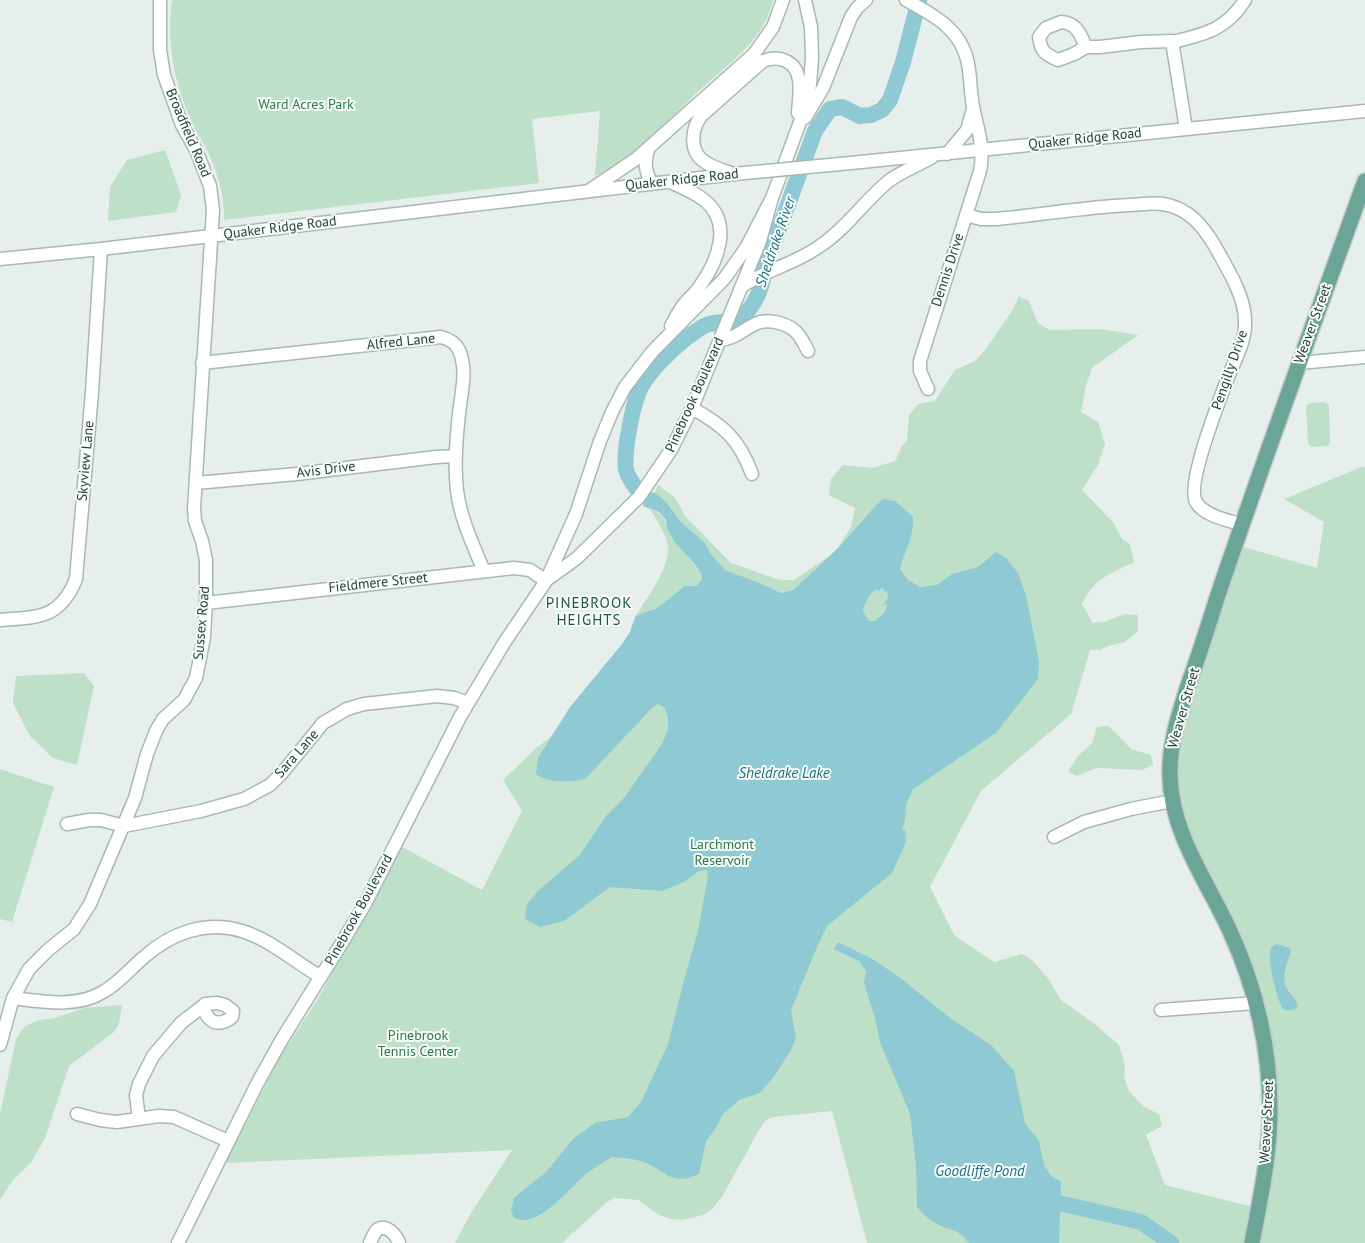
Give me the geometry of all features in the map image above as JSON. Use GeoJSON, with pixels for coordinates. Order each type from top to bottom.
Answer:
{"type":"FeatureCollection","features":[{"type":"Feature","properties":{"kind":"main road","name":"Weaver Street"},"geometry":{"type":"LineString","coordinates":[[1252,1243],[1260,1206],[1269,1136],[1269,1075],[1265,1044],[1256,1003],[1245,967],[1229,930],[1179,829],[1172,801],[1170,760],[1177,721],[1242,525],[1365,181]]}},
{"type":"Feature","properties":{"kind":"street","name":"Broadfield Road"},"geometry":{"type":"LineString","coordinates":[[160,0],[160,50],[164,75],[182,125],[196,150],[210,186],[213,210],[211,236]]}},
{"type":"Feature","properties":{"kind":"street"},"geometry":{"type":"LineString","coordinates":[[588,191],[626,167],[761,45],[773,27],[783,0]]}},
{"type":"Feature","properties":{"kind":"street","name":"Pinebrook Boulevard"},"geometry":{"type":"LineString","coordinates":[[546,581],[577,558],[639,498],[654,478],[692,408],[760,241],[772,198],[807,98],[812,70],[812,41],[805,0]]}},
{"type":"Feature","properties":{"kind":"street"},"geometry":{"type":"LineString","coordinates":[[797,131],[823,88],[851,17],[866,0]]}},
{"type":"Feature","properties":{"kind":"street"},"geometry":{"type":"LineString","coordinates":[[741,288],[755,278],[808,254],[827,241],[890,180],[942,154],[968,130],[973,106],[968,62],[959,40],[954,32],[940,20],[906,0]]}},
{"type":"Feature","properties":{"kind":"street"},"geometry":{"type":"LineString","coordinates":[[1086,47],[1140,42],[1173,42],[1206,33],[1218,28],[1231,19],[1244,0]]}},
{"type":"Feature","properties":{"kind":"street"},"geometry":{"type":"LineString","coordinates":[[1173,42],[1186,129]]}},
{"type":"Feature","properties":{"kind":"street"},"geometry":{"type":"LineString","coordinates":[[734,174],[709,165],[700,158],[693,141],[695,127],[701,116],[763,61],[773,58],[784,60],[798,72],[797,131]]}},
{"type":"Feature","properties":{"kind":"street","name":"Dennis Drive"},"geometry":{"type":"LineString","coordinates":[[928,389],[920,371],[920,360],[980,171],[982,149],[978,122],[973,106]]}},
{"type":"Feature","properties":{"kind":"street","name":"Quaker Ridge Road"},"geometry":{"type":"LineString","coordinates":[[0,259],[101,250],[734,174],[1365,111]]}},
{"type":"Feature","properties":{"kind":"street"},"geometry":{"type":"LineString","coordinates":[[648,148],[645,166],[651,184]]}},
{"type":"Feature","properties":{"kind":"street"},"geometry":{"type":"LineString","coordinates":[[660,343],[684,304],[706,278],[715,260],[721,241],[718,220],[710,206],[697,196],[670,182]]}},
{"type":"Feature","properties":{"kind":"street","name":"Pinebrook Boulevard"},"geometry":{"type":"LineString","coordinates":[[178,1243],[270,1060],[354,924],[468,703],[504,643],[546,581],[576,514],[612,412],[631,378],[660,343],[713,291],[738,259],[772,198]]}},
{"type":"Feature","properties":{"kind":"street","name":"Pengilly Drive"},"geometry":{"type":"LineString","coordinates":[[966,215],[997,219],[1115,206],[1163,204],[1185,212],[1205,229],[1232,277],[1243,305],[1245,327],[1243,339],[1197,468],[1194,496],[1196,502],[1204,511],[1242,525]]}},
{"type":"Feature","properties":{"kind":"street","name":"Sussex Road"},"geometry":{"type":"LineString","coordinates":[[0,1045],[14,998],[29,969],[48,950],[74,929],[84,915],[135,798],[147,754],[156,731],[163,719],[184,700],[196,678],[204,637],[206,603],[206,560],[195,522],[202,363],[211,236]]}},
{"type":"Feature","properties":{"kind":"street","name":"Skyview Lane"},"geometry":{"type":"LineString","coordinates":[[0,620],[40,616],[52,611],[66,600],[76,579],[92,392],[101,250]]}},
{"type":"Feature","properties":{"kind":"street"},"geometry":{"type":"LineString","coordinates":[[713,291],[727,296],[732,309]]}},
{"type":"Feature","properties":{"kind":"street"},"geometry":{"type":"LineString","coordinates":[[722,334],[733,338],[758,322],[772,322],[781,324],[796,332],[808,351]]}},
{"type":"Feature","properties":{"kind":"street","name":"Alfred Lane"},"geometry":{"type":"LineString","coordinates":[[202,363],[441,337],[448,339],[458,350],[462,364],[464,384],[459,414],[455,468],[461,513],[484,571]]}},
{"type":"Feature","properties":{"kind":"street"},"geometry":{"type":"LineString","coordinates":[[1299,362],[1365,357]]}},
{"type":"Feature","properties":{"kind":"street"},"geometry":{"type":"LineString","coordinates":[[692,408],[718,424],[734,438],[746,457],[752,474]]}},
{"type":"Feature","properties":{"kind":"street","name":"Avis Drive"},"geometry":{"type":"LineString","coordinates":[[196,484],[456,456]]}},
{"type":"Feature","properties":{"kind":"street","name":"Fieldmere Street"},"geometry":{"type":"LineString","coordinates":[[206,603],[524,568],[534,572],[546,581]]}},
{"type":"Feature","properties":{"kind":"street","name":"Sara Lane"},"geometry":{"type":"LineString","coordinates":[[67,824],[101,820],[124,826],[201,811],[244,798],[270,785],[323,723],[347,709],[364,704],[437,696],[454,698],[468,703]]}},
{"type":"Feature","properties":{"kind":"street"},"geometry":{"type":"LineString","coordinates":[[1054,837],[1084,822],[1131,809],[1172,801]]}},
{"type":"Feature","properties":{"kind":"street"},"geometry":{"type":"LineString","coordinates":[[14,998],[41,1002],[84,1000],[103,992],[163,942],[180,933],[211,927],[225,927],[243,932],[265,942],[321,977]]}},
{"type":"Feature","properties":{"kind":"street"},"geometry":{"type":"LineString","coordinates":[[1162,1010],[1256,1003]]}},
{"type":"Feature","properties":{"kind":"street"},"geometry":{"type":"LineString","coordinates":[[138,1119],[136,1095],[139,1084],[153,1056],[181,1023],[203,1006]]}},
{"type":"Feature","properties":{"kind":"street"},"geometry":{"type":"LineString","coordinates":[[77,1114],[117,1122],[174,1117],[228,1141]]}},
{"type":"Feature","properties":{"kind":"street"},"geometry":{"type":"LineString","coordinates":[[370,1243],[378,1229],[383,1228],[394,1234],[399,1243]]}},
{"type":"Feature","properties":{"kind":"green space","name":"Ward Acres Park"},"geometry":{"type":"Polygon","coordinates":[[[172,0],[773,0],[769,14],[762,27],[739,55],[638,148],[624,159],[595,176],[600,111],[532,119],[539,183],[224,220],[222,193],[217,175],[207,150],[194,128],[176,76],[170,31],[172,0]]]}},
{"type":"Feature","properties":{"kind":"green space"},"geometry":{"type":"Polygon","coordinates":[[[165,150],[181,195],[176,212],[108,221],[110,187],[127,160],[165,150]]]}},
{"type":"Feature","properties":{"kind":"green space","name":"Larchmont Reservoir"},"geometry":{"type":"Polygon","coordinates":[[[1019,296],[1029,301],[1038,323],[1050,330],[1100,329],[1138,335],[1092,368],[1086,385],[1081,412],[1098,422],[1105,444],[1098,465],[1082,490],[1113,522],[1122,539],[1130,544],[1134,562],[1097,582],[1082,604],[1093,623],[1104,622],[1125,614],[1138,615],[1138,631],[1125,642],[1100,650],[1090,650],[1071,714],[981,791],[930,887],[954,935],[994,962],[1022,954],[1032,960],[1047,977],[1061,1000],[1092,1022],[1119,1045],[1125,1065],[1124,1077],[1129,1091],[1143,1106],[1159,1114],[1162,1126],[1146,1135],[1165,1185],[1253,1207],[1247,1243],[867,1243],[832,1111],[773,1117],[766,1120],[722,1197],[712,1209],[703,1215],[682,1220],[671,1219],[657,1214],[639,1200],[614,1198],[607,1202],[562,1243],[455,1243],[471,1213],[512,1150],[225,1163],[281,1055],[316,1002],[402,847],[482,890],[522,811],[503,780],[536,748],[551,737],[658,609],[635,617],[656,584],[667,556],[666,538],[650,509],[662,516],[667,528],[701,573],[776,602],[853,574],[878,503],[838,548],[851,527],[855,508],[829,495],[831,479],[843,465],[873,468],[895,461],[907,440],[909,415],[918,404],[935,401],[955,370],[975,361],[1012,311],[1019,296]]]}},
{"type":"Feature","properties":{"kind":"green space"},"geometry":{"type":"Polygon","coordinates":[[[1325,402],[1329,405],[1330,443],[1328,446],[1311,447],[1308,444],[1306,406],[1310,403],[1325,402]]]}},
{"type":"Feature","properties":{"kind":"green space"},"geometry":{"type":"Polygon","coordinates":[[[1365,467],[1365,1243],[1257,1243],[1276,1100],[1273,1047],[1261,990],[1182,817],[1176,744],[1203,653],[1244,547],[1317,568],[1324,522],[1284,499],[1365,467]]]}},
{"type":"Feature","properties":{"kind":"green space"},"geometry":{"type":"Polygon","coordinates":[[[658,485],[675,498],[685,516],[731,563],[780,580],[794,580],[829,556],[793,590],[781,593],[725,570],[711,554],[704,542],[681,522],[667,503],[655,492],[658,485]]]}},
{"type":"Feature","properties":{"kind":"green space"},"geometry":{"type":"Polygon","coordinates":[[[84,673],[94,686],[77,765],[53,758],[30,736],[13,703],[16,676],[84,673]]]}},
{"type":"Feature","properties":{"kind":"green space"},"geometry":{"type":"Polygon","coordinates":[[[1108,726],[1131,749],[1151,755],[1153,765],[1142,770],[1096,768],[1077,776],[1068,772],[1078,756],[1092,743],[1097,727],[1108,726]]]}},
{"type":"Feature","properties":{"kind":"green space"},"geometry":{"type":"Polygon","coordinates":[[[0,769],[54,787],[12,922],[0,919],[0,769]]]}},
{"type":"Feature","properties":{"kind":"green space"},"geometry":{"type":"Polygon","coordinates":[[[122,1005],[119,1024],[114,1032],[69,1066],[45,1138],[32,1161],[13,1180],[0,1200],[0,1114],[16,1039],[25,1026],[40,1020],[55,1018],[84,1008],[122,1005]]]}},
{"type":"Feature","properties":{"kind":"water","name":"Sheldrake Lake"},"geometry":{"type":"Polygon","coordinates":[[[636,488],[655,492],[667,503],[681,522],[704,542],[711,554],[725,570],[781,593],[793,590],[838,548],[878,503],[883,499],[895,501],[913,517],[911,536],[900,569],[908,580],[920,587],[937,585],[952,574],[978,567],[996,552],[1006,558],[1018,573],[1026,595],[1039,661],[1038,679],[996,733],[913,789],[906,804],[905,821],[902,829],[905,830],[906,842],[892,873],[827,926],[791,1010],[796,1038],[791,1050],[775,1075],[760,1093],[739,1100],[723,1114],[706,1141],[699,1174],[689,1178],[674,1178],[640,1161],[612,1157],[586,1174],[553,1206],[533,1218],[524,1220],[514,1218],[511,1211],[514,1198],[547,1171],[574,1138],[595,1123],[628,1117],[641,1102],[668,1044],[698,931],[708,876],[707,870],[699,871],[684,882],[662,891],[610,887],[564,921],[540,927],[525,919],[527,904],[540,889],[579,856],[606,816],[624,798],[662,744],[668,730],[668,717],[664,707],[658,704],[586,778],[575,781],[553,781],[536,774],[538,758],[570,707],[622,644],[630,632],[635,617],[656,609],[685,586],[697,586],[702,579],[701,573],[694,563],[676,544],[667,528],[666,520],[659,512],[643,506],[644,503],[636,492],[636,488]],[[882,588],[876,592],[878,589],[875,590],[866,601],[863,611],[869,621],[875,621],[885,612],[886,604],[882,606],[888,598],[887,591],[884,592],[882,588]]]}},
{"type":"Feature","properties":{"kind":"water","name":"Goodliffe Pond"},"geometry":{"type":"Polygon","coordinates":[[[838,942],[874,960],[899,977],[950,1018],[991,1045],[1014,1071],[1025,1123],[1039,1141],[1044,1165],[1051,1176],[1061,1183],[1059,1243],[969,1243],[958,1233],[939,1225],[924,1215],[917,1207],[916,1165],[910,1114],[880,1042],[864,983],[866,971],[859,961],[834,949],[838,942]]]}},
{"type":"Feature","properties":{"kind":"water"},"geometry":{"type":"Polygon","coordinates":[[[1277,944],[1289,948],[1291,951],[1284,979],[1286,987],[1295,999],[1298,1007],[1292,1010],[1282,1008],[1273,978],[1270,953],[1271,947],[1277,944]]]}},
{"type":"Feature","properties":{"kind":"waterway","name":"Sheldrake River"},"geometry":{"type":"LineString","coordinates":[[636,488],[628,476],[625,462],[631,421],[641,387],[660,362],[696,331],[709,324],[736,320],[749,309],[760,291],[766,264],[815,131],[830,109],[842,107],[860,116],[871,115],[882,110],[890,100],[903,62],[919,0]]}},
{"type":"Feature","properties":{"kind":"waterway","name":"Sheldrake River"},"geometry":{"type":"LineString","coordinates":[[1059,1203],[1141,1222],[1171,1243]]}},
{"type":"Feature","properties":{"kind":"district","name":"PINEBROOK HEIGHTS"},"geometry":{"type":"Point","coordinates":[589,612]}},
{"type":"Feature","properties":{"kind":"park label","name":"Pinebrook Tennis Center"},"geometry":{"type":"Point","coordinates":[418,1044]}}]}
